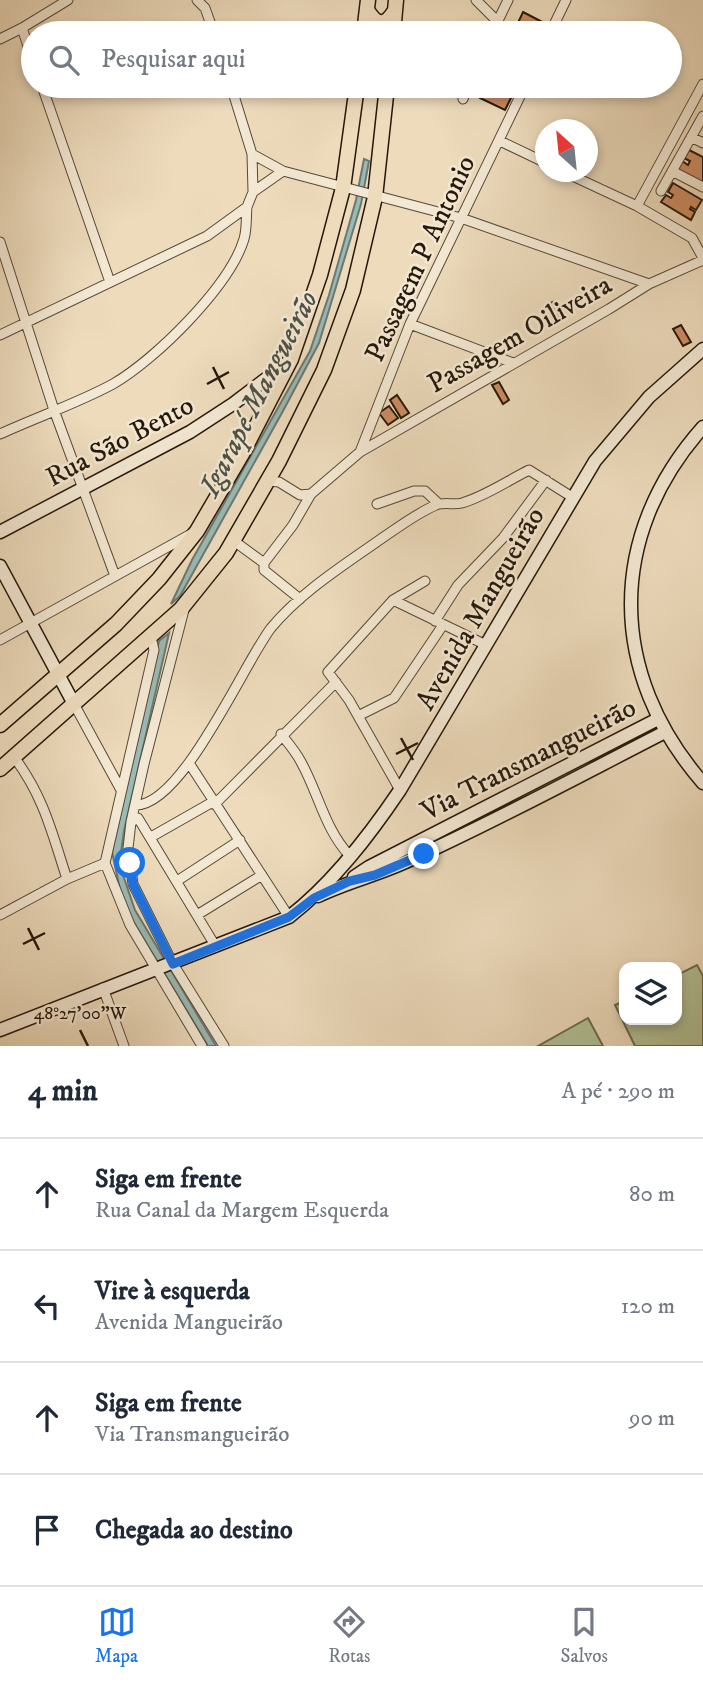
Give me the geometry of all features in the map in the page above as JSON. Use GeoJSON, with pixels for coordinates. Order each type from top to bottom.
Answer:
{"type":"FeatureCollection","features":[{"type":"Feature","properties":{"kind":"main road"},"geometry":{"type":"LineString","coordinates":[[367,5],[373,19],[380,21]]}},
{"type":"Feature","properties":{"kind":"main road"},"geometry":{"type":"LineString","coordinates":[[0,725],[116,624],[159,579],[197,531],[242,454],[291,359],[320,275],[346,189],[356,98]]}},
{"type":"Feature","properties":{"kind":"main road"},"geometry":{"type":"LineString","coordinates":[[0,769],[186,603],[234,541],[268,481],[324,370],[353,290],[373,196],[385,98]]}},
{"type":"Feature","properties":{"kind":"street"},"geometry":{"type":"LineString","coordinates":[[34,21],[68,0]]}},
{"type":"Feature","properties":{"kind":"street"},"geometry":{"type":"LineString","coordinates":[[197,0],[205,8],[210,21]]}},
{"type":"Feature","properties":{"kind":"street"},"geometry":{"type":"LineString","coordinates":[[476,0],[497,21],[508,0]]}},
{"type":"Feature","properties":{"kind":"street"},"geometry":{"type":"LineString","coordinates":[[556,21],[566,0]]}},
{"type":"Feature","properties":{"kind":"street"},"geometry":{"type":"LineString","coordinates":[[0,38],[21,28]]}},
{"type":"Feature","properties":{"kind":"street"},"geometry":{"type":"LineString","coordinates":[[637,206],[703,84]]}},
{"type":"Feature","properties":{"kind":"street"},"geometry":{"type":"LineString","coordinates":[[46,98],[110,282]]}},
{"type":"Feature","properties":{"kind":"street"},"geometry":{"type":"LineString","coordinates":[[0,434],[114,383],[152,354],[205,303],[236,258],[245,238],[247,207],[253,192],[252,154],[234,98]]}},
{"type":"Feature","properties":{"kind":"street","name":"Passagem P Antonio"},"geometry":{"type":"LineString","coordinates":[[359,452],[410,324],[520,98]]}},
{"type":"Feature","properties":{"kind":"street"},"geometry":{"type":"LineString","coordinates":[[661,191],[703,116]]}},
{"type":"Feature","properties":{"kind":"street"},"geometry":{"type":"LineString","coordinates":[[691,136],[703,143]]}},
{"type":"Feature","properties":{"kind":"street"},"geometry":{"type":"LineString","coordinates":[[500,141],[535,158]]}},
{"type":"Feature","properties":{"kind":"street"},"geometry":{"type":"LineString","coordinates":[[252,154],[283,172],[461,218],[649,284]]}},
{"type":"Feature","properties":{"kind":"street"},"geometry":{"type":"LineString","coordinates":[[672,171],[703,187]]}},
{"type":"Feature","properties":{"kind":"street"},"geometry":{"type":"LineString","coordinates":[[253,192],[283,172]]}},
{"type":"Feature","properties":{"kind":"street"},"geometry":{"type":"LineString","coordinates":[[585,182],[637,206],[692,238],[703,259]]}},
{"type":"Feature","properties":{"kind":"street"},"geometry":{"type":"LineString","coordinates":[[0,335],[207,236],[247,207]]}},
{"type":"Feature","properties":{"kind":"street"},"geometry":{"type":"LineString","coordinates":[[0,242],[81,489],[115,576]]}},
{"type":"Feature","properties":{"kind":"street","name":"Passagem Oiliveira"},"geometry":{"type":"LineString","coordinates":[[264,563],[293,525],[311,494],[359,452],[649,284],[703,259]]}},
{"type":"Feature","properties":{"kind":"street"},"geometry":{"type":"LineString","coordinates":[[410,324],[513,362]]}},
{"type":"Feature","properties":{"kind":"street","name":"Avenida Mangueirão"},"geometry":{"type":"LineString","coordinates":[[0,1030],[289,917],[314,898],[377,824],[400,790],[595,461],[649,397],[703,349]]}},
{"type":"Feature","properties":{"kind":"street","name":"Rua São Bento"},"geometry":{"type":"LineString","coordinates":[[0,532],[190,432],[233,404],[291,359]]}},
{"type":"Feature","properties":{"kind":"street","name":"Via Transmangueirão"},"geometry":{"type":"LineString","coordinates":[[703,427],[684,449],[655,497],[637,550],[632,615],[637,661],[658,719],[685,762],[703,783]]}},
{"type":"Feature","properties":{"kind":"street"},"geometry":{"type":"LineString","coordinates":[[135,804],[143,805],[154,798],[188,763],[208,736],[272,628],[300,599],[393,530],[439,504],[460,504],[529,470],[572,498]]}},
{"type":"Feature","properties":{"kind":"street"},"geometry":{"type":"LineString","coordinates":[[358,716],[394,698],[439,623],[458,585],[503,538],[546,480]]}},
{"type":"Feature","properties":{"kind":"street"},"geometry":{"type":"LineString","coordinates":[[268,481],[279,482],[300,495],[311,494]]}},
{"type":"Feature","properties":{"kind":"street"},"geometry":{"type":"LineString","coordinates":[[377,504],[414,491],[425,491],[439,504]]}},
{"type":"Feature","properties":{"kind":"street"},"geometry":{"type":"LineString","coordinates":[[0,640],[197,531]]}},
{"type":"Feature","properties":{"kind":"street"},"geometry":{"type":"LineString","coordinates":[[234,541],[264,563],[264,570],[300,599]]}},
{"type":"Feature","properties":{"kind":"street"},"geometry":{"type":"LineString","coordinates":[[0,566],[121,790]]}},
{"type":"Feature","properties":{"kind":"street"},"geometry":{"type":"LineString","coordinates":[[400,790],[358,716],[328,672],[393,600],[425,581]]}},
{"type":"Feature","properties":{"kind":"street"},"geometry":{"type":"LineString","coordinates":[[393,600],[486,645]]}},
{"type":"Feature","properties":{"kind":"street"},"geometry":{"type":"LineString","coordinates":[[186,603],[135,804],[128,848],[133,884],[173,964],[224,1046]]}},
{"type":"Feature","properties":{"kind":"street"},"geometry":{"type":"LineString","coordinates":[[151,637],[153,650],[105,863],[130,925],[202,1046]]}},
{"type":"Feature","properties":{"kind":"street"},"geometry":{"type":"LineString","coordinates":[[151,837],[209,804],[216,803],[281,734],[336,682]]}},
{"type":"Feature","properties":{"kind":"street","name":"Via Transmangueirão"},"geometry":{"type":"LineString","coordinates":[[314,898],[348,882],[369,867],[658,719]]}},
{"type":"Feature","properties":{"kind":"street","name":"Via Transmangueirão"},"geometry":{"type":"LineString","coordinates":[[348,882],[375,875],[424,854],[665,732]]}},
{"type":"Feature","properties":{"kind":"street"},"geometry":{"type":"LineString","coordinates":[[281,734],[302,763],[337,839],[350,856]]}},
{"type":"Feature","properties":{"kind":"street"},"geometry":{"type":"LineString","coordinates":[[14,757],[35,786],[44,805],[66,879]]}},
{"type":"Feature","properties":{"kind":"street"},"geometry":{"type":"LineString","coordinates":[[188,763],[289,917]]}},
{"type":"Feature","properties":{"kind":"street"},"geometry":{"type":"LineString","coordinates":[[131,822],[138,818],[151,837],[216,947]]}},
{"type":"Feature","properties":{"kind":"street"},"geometry":{"type":"LineString","coordinates":[[177,881],[240,839]]}},
{"type":"Feature","properties":{"kind":"street"},"geometry":{"type":"LineString","coordinates":[[1,913],[66,879],[105,863]]}},
{"type":"Feature","properties":{"kind":"street"},"geometry":{"type":"LineString","coordinates":[[197,915],[262,875]]}},
{"type":"Feature","properties":{"kind":"street"},"geometry":{"type":"LineString","coordinates":[[103,988],[124,1046]]}},
{"type":"Feature","properties":{"kind":"green space"},"geometry":{"type":"Polygon","coordinates":[[[697,965],[703,976],[703,1046],[635,1046],[625,1025],[682,1025],[682,972],[697,965]]]}},
{"type":"Feature","properties":{"kind":"green space"},"geometry":{"type":"Polygon","coordinates":[[[588,1018],[603,1046],[538,1046],[588,1018]]]}},
{"type":"Feature","properties":{"kind":"water"},"geometry":{"type":"Polygon","coordinates":[[[364,159],[369,161],[361,204],[319,343],[180,596],[171,604],[192,560],[310,351],[356,200],[364,159]]]}},
{"type":"Feature","properties":{"kind":"water"},"geometry":{"type":"Polygon","coordinates":[[[169,633],[124,831],[121,852],[123,875],[135,910],[216,1046],[208,1046],[133,921],[122,899],[112,852],[159,641],[169,633]]]}},
{"type":"Feature","properties":{"kind":"building"},"geometry":{"type":"Polygon","coordinates":[[[523,12],[540,21],[519,21],[523,12]]]}},
{"type":"Feature","properties":{"kind":"building"},"geometry":{"type":"Polygon","coordinates":[[[480,98],[511,98],[505,110],[480,98]]]}},
{"type":"Feature","properties":{"kind":"building"},"geometry":{"type":"Polygon","coordinates":[[[689,150],[703,157],[703,184],[678,169],[682,161],[688,165],[690,161],[684,158],[689,150]]]}},
{"type":"Feature","properties":{"kind":"building"},"geometry":{"type":"Polygon","coordinates":[[[673,183],[702,200],[696,210],[691,207],[695,212],[691,220],[661,202],[666,195],[671,198],[673,195],[668,192],[673,183]]]}},
{"type":"Feature","properties":{"kind":"building"},"geometry":{"type":"Polygon","coordinates":[[[555,301],[563,318],[556,321],[548,304],[555,301]]]}},
{"type":"Feature","properties":{"kind":"building"},"geometry":{"type":"Polygon","coordinates":[[[681,325],[691,342],[683,346],[673,329],[681,325]]]}},
{"type":"Feature","properties":{"kind":"building"},"geometry":{"type":"Polygon","coordinates":[[[499,382],[509,400],[503,404],[492,385],[499,382]]]}},
{"type":"Feature","properties":{"kind":"building"},"geometry":{"type":"Polygon","coordinates":[[[397,395],[409,413],[401,418],[390,400],[397,395]]]}},
{"type":"Feature","properties":{"kind":"building"},"geometry":{"type":"Polygon","coordinates":[[[389,406],[398,418],[388,425],[379,413],[389,406]]]}},
{"type":"Feature","properties":{"kind":"route"},"geometry":{"type":"LineString","coordinates":[[130,863],[133,884],[173,964],[289,917],[314,898],[350,881],[375,875],[424,854]]}},
{"type":"Feature","properties":{"kind":"water label","name":"Igarapé Mangueirão"},"geometry":{"type":"Point","coordinates":[258,393]}}]}
